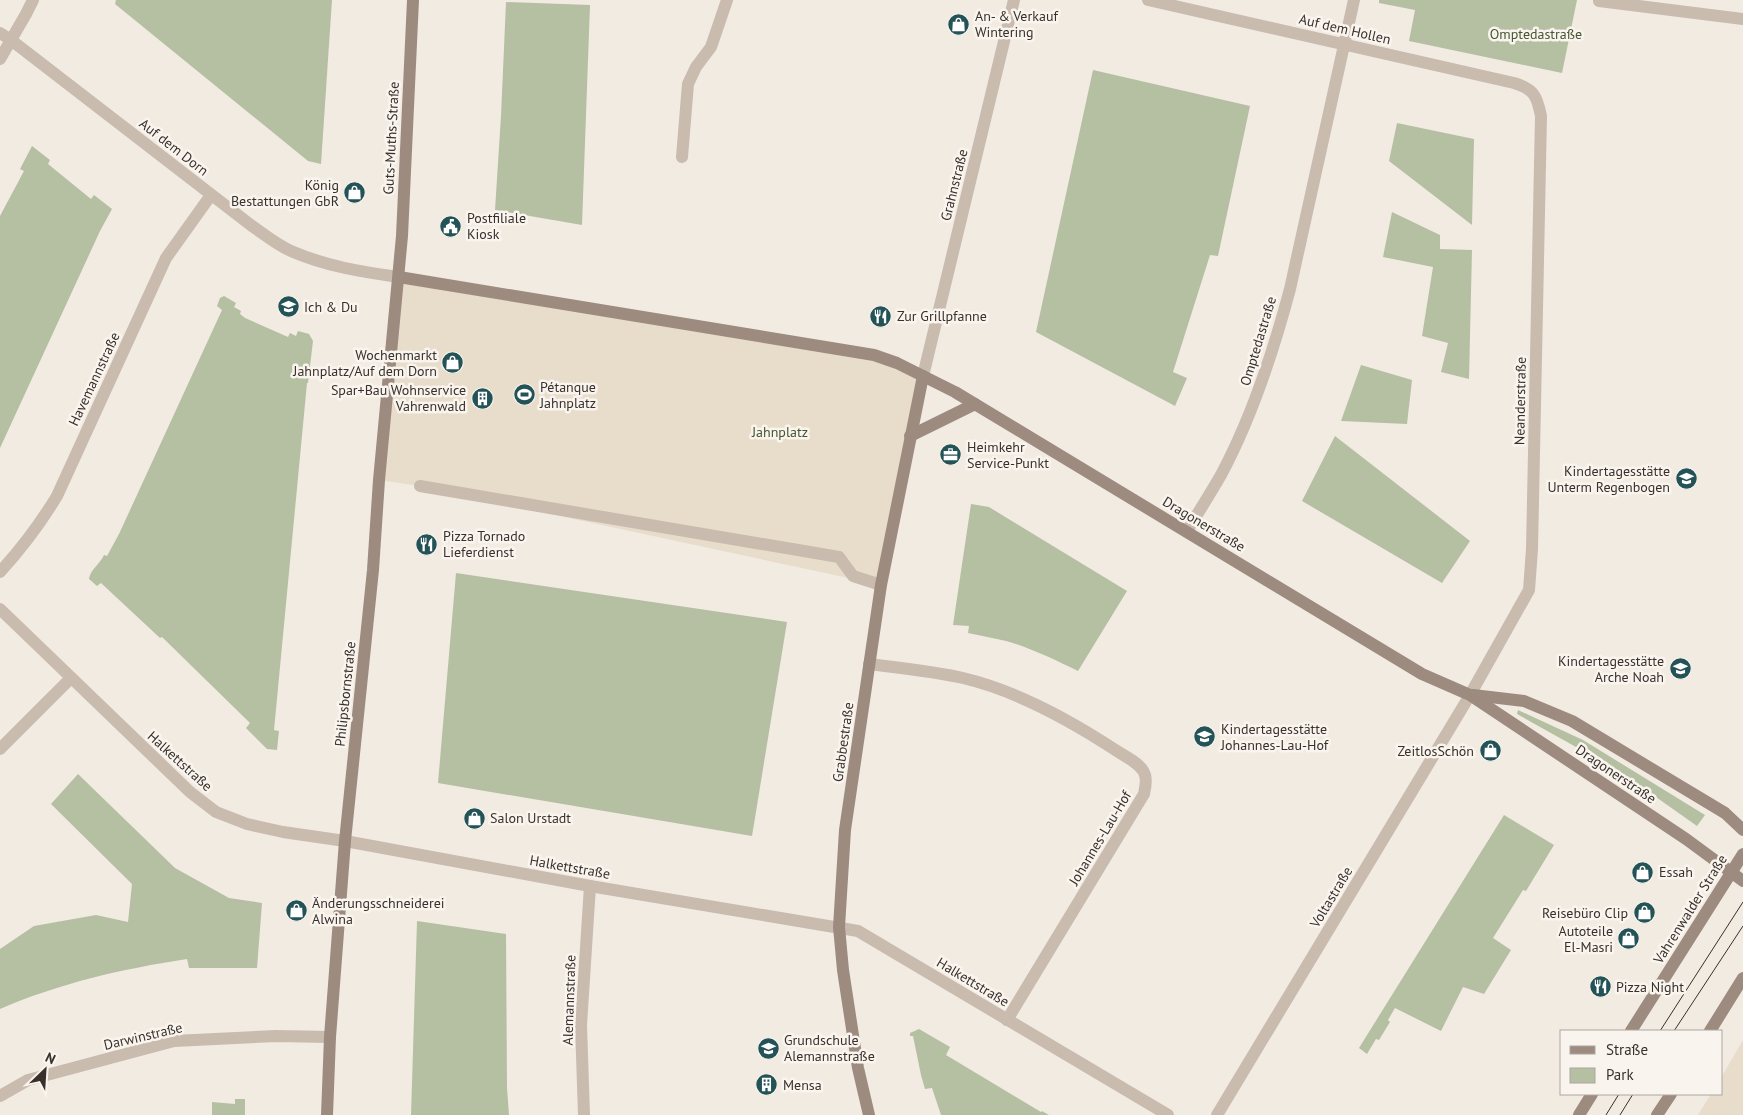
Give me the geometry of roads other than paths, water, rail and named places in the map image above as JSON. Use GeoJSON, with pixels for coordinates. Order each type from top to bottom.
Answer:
{"type":"FeatureCollection","features":[{"type":"Feature","properties":{"kind":"street"},"geometry":{"type":"LineString","coordinates":[[0,59],[5,36],[26,14],[33,0]]}},
{"type":"Feature","properties":{"kind":"street","name":"Guts-Muths-Straße"},"geometry":{"type":"LineString","coordinates":[[399,277],[413,0]]}},
{"type":"Feature","properties":{"kind":"street"},"geometry":{"type":"LineString","coordinates":[[682,157],[688,84],[696,67],[711,47],[727,0]]}},
{"type":"Feature","properties":{"kind":"street","name":"Grahnstraße"},"geometry":{"type":"LineString","coordinates":[[923,376],[1014,0]]}},
{"type":"Feature","properties":{"kind":"street","name":"Auf dem Hollen"},"geometry":{"type":"LineString","coordinates":[[1148,0],[1514,83],[1525,86],[1534,93]]}},
{"type":"Feature","properties":{"kind":"street","name":"Omptedastraße"},"geometry":{"type":"LineString","coordinates":[[1187,531],[1221,475],[1233,449],[1257,396],[1279,331],[1354,0]]}},
{"type":"Feature","properties":{"kind":"street"},"geometry":{"type":"LineString","coordinates":[[1599,1],[1743,18]]}},
{"type":"Feature","properties":{"kind":"street","name":"Auf dem Dorn"},"geometry":{"type":"LineString","coordinates":[[5,36],[252,226],[290,250],[328,264],[368,273],[399,277]]}},
{"type":"Feature","properties":{"kind":"street","name":"Neanderstraße"},"geometry":{"type":"LineString","coordinates":[[1470,695],[1529,590],[1541,125],[1539,104],[1534,93]]}},
{"type":"Feature","properties":{"kind":"street","name":"Havemannstraße"},"geometry":{"type":"LineString","coordinates":[[0,572],[20,550],[56,496],[166,258],[211,195]]}},
{"type":"Feature","properties":{"kind":"street"},"geometry":{"type":"LineString","coordinates":[[399,277],[874,355],[898,363],[923,376]]}},
{"type":"Feature","properties":{"kind":"street","name":"Philipsbornstraße"},"geometry":{"type":"LineString","coordinates":[[327,1115],[330,1037],[345,841],[373,570],[399,277]]}},
{"type":"Feature","properties":{"kind":"street","name":"Dragonerstraße"},"geometry":{"type":"LineString","coordinates":[[923,376],[955,392],[1422,674],[1470,695],[1686,839],[1743,881]]}},
{"type":"Feature","properties":{"kind":"street","name":"Grabbestraße"},"geometry":{"type":"LineString","coordinates":[[869,1115],[857,1058],[843,970],[839,927],[846,830],[881,585],[923,376]]}},
{"type":"Feature","properties":{"kind":"street"},"geometry":{"type":"LineString","coordinates":[[910,436],[975,404]]}},
{"type":"Feature","properties":{"kind":"street"},"geometry":{"type":"LineString","coordinates":[[420,486],[839,557],[853,576],[881,585]]}},
{"type":"Feature","properties":{"kind":"street","name":"Halkettstraße"},"geometry":{"type":"LineString","coordinates":[[0,609],[190,792],[216,812],[247,824],[283,832],[345,841],[590,886],[858,931],[1168,1115]]}},
{"type":"Feature","properties":{"kind":"street","name":"Johannes-Lau-Hof"},"geometry":{"type":"LineString","coordinates":[[869,664],[964,678],[1016,695],[1062,717],[1103,742],[1136,764],[1145,775],[1146,786],[1144,794],[1007,1020]]}},
{"type":"Feature","properties":{"kind":"street"},"geometry":{"type":"LineString","coordinates":[[0,749],[71,678]]}},
{"type":"Feature","properties":{"kind":"street","name":"Dragonerstraße"},"geometry":{"type":"LineString","coordinates":[[1470,695],[1524,701],[1572,721],[1725,813],[1743,830]]}},
{"type":"Feature","properties":{"kind":"street","name":"Voltastraße"},"geometry":{"type":"LineString","coordinates":[[1217,1115],[1470,695]]}},
{"type":"Feature","properties":{"kind":"street","name":"Vahrenwalder Straße"},"geometry":{"type":"LineString","coordinates":[[1632,1030],[1743,854]]}},
{"type":"Feature","properties":{"kind":"street","name":"Alemannstraße"},"geometry":{"type":"LineString","coordinates":[[584,1115],[581,1024],[590,886]]}},
{"type":"Feature","properties":{"kind":"street"},"geometry":{"type":"LineString","coordinates":[[1711,1030],[1743,978]]}},
{"type":"Feature","properties":{"kind":"street","name":"Darwinstraße"},"geometry":{"type":"LineString","coordinates":[[0,1096],[28,1080],[174,1041],[276,1036],[330,1037]]}},
{"type":"Feature","properties":{"kind":"street"},"geometry":{"type":"LineString","coordinates":[[1579,1115],[1591,1095]]}},
{"type":"Feature","properties":{"kind":"street"},"geometry":{"type":"LineString","coordinates":[[1657,1115],[1670,1095]]}},
{"type":"Feature","properties":{"kind":"tram line"},"geometry":{"type":"LineString","coordinates":[[1661,1030],[1743,902]]}},
{"type":"Feature","properties":{"kind":"tram line"},"geometry":{"type":"LineString","coordinates":[[1675,1030],[1743,926]]}},
{"type":"Feature","properties":{"kind":"tram line"},"geometry":{"type":"LineString","coordinates":[[1606,1115],[1618,1095]]}},
{"type":"Feature","properties":{"kind":"tram line"},"geometry":{"type":"LineString","coordinates":[[1620,1115],[1632,1095]]}},
{"type":"Feature","properties":{"kind":"place","name":"An- & Verkauf Wintering"},"geometry":{"type":"Point","coordinates":[959,24]}},
{"type":"Feature","properties":{"kind":"place","name":"König Bestattungen GbR"},"geometry":{"type":"Point","coordinates":[355,193]}},
{"type":"Feature","properties":{"kind":"place","name":"Postfiliale Kiosk"},"geometry":{"type":"Point","coordinates":[451,226]}},
{"type":"Feature","properties":{"kind":"place","name":"Ich & Du"},"geometry":{"type":"Point","coordinates":[288,307]}},
{"type":"Feature","properties":{"kind":"place","name":"Zur Grillpfanne"},"geometry":{"type":"Point","coordinates":[881,316]}},
{"type":"Feature","properties":{"kind":"place","name":"Wochenmarkt Jahnplatz/Auf dem Dorn"},"geometry":{"type":"Point","coordinates":[453,363]}},
{"type":"Feature","properties":{"kind":"place","name":"Pétanque Jahnplatz"},"geometry":{"type":"Point","coordinates":[524,395]}},
{"type":"Feature","properties":{"kind":"place","name":"Spar+Bau Wohnservice Vahrenwald"},"geometry":{"type":"Point","coordinates":[482,398]}},
{"type":"Feature","properties":{"kind":"place","name":"Heimkehr Service-Punkt"},"geometry":{"type":"Point","coordinates":[951,455]}},
{"type":"Feature","properties":{"kind":"place","name":"Kindertagesstätte Unterm Regenbogen"},"geometry":{"type":"Point","coordinates":[1686,479]}},
{"type":"Feature","properties":{"kind":"place","name":"Pizza Tornado Lieferdienst"},"geometry":{"type":"Point","coordinates":[427,544]}},
{"type":"Feature","properties":{"kind":"place","name":"Kindertagesstätte Arche Noah"},"geometry":{"type":"Point","coordinates":[1680,669]}},
{"type":"Feature","properties":{"kind":"place","name":"Kindertagesstätte Johannes-Lau-Hof"},"geometry":{"type":"Point","coordinates":[1205,737]}},
{"type":"Feature","properties":{"kind":"place","name":"ZeitlosSchön"},"geometry":{"type":"Point","coordinates":[1490,751]}},
{"type":"Feature","properties":{"kind":"place","name":"Salon Urstadt"},"geometry":{"type":"Point","coordinates":[474,818]}},
{"type":"Feature","properties":{"kind":"place","name":"Essah"},"geometry":{"type":"Point","coordinates":[1643,872]}},
{"type":"Feature","properties":{"kind":"place","name":"Änderungsschneiderei Alwina"},"geometry":{"type":"Point","coordinates":[296,911]}},
{"type":"Feature","properties":{"kind":"place","name":"Reisebüro Clip"},"geometry":{"type":"Point","coordinates":[1644,913]}},
{"type":"Feature","properties":{"kind":"place","name":"Autoteile El-Masri"},"geometry":{"type":"Point","coordinates":[1629,939]}},
{"type":"Feature","properties":{"kind":"place","name":"Pizza Night"},"geometry":{"type":"Point","coordinates":[1600,987]}},
{"type":"Feature","properties":{"kind":"place","name":"Grundschule Alemannstraße"},"geometry":{"type":"Point","coordinates":[768,1048]}},
{"type":"Feature","properties":{"kind":"place","name":"Mensa"},"geometry":{"type":"Point","coordinates":[767,1085]}},
{"type":"Feature","properties":{"kind":"park label","name":"Jahnplatz"},"geometry":{"type":"Point","coordinates":[780,432]}}]}
